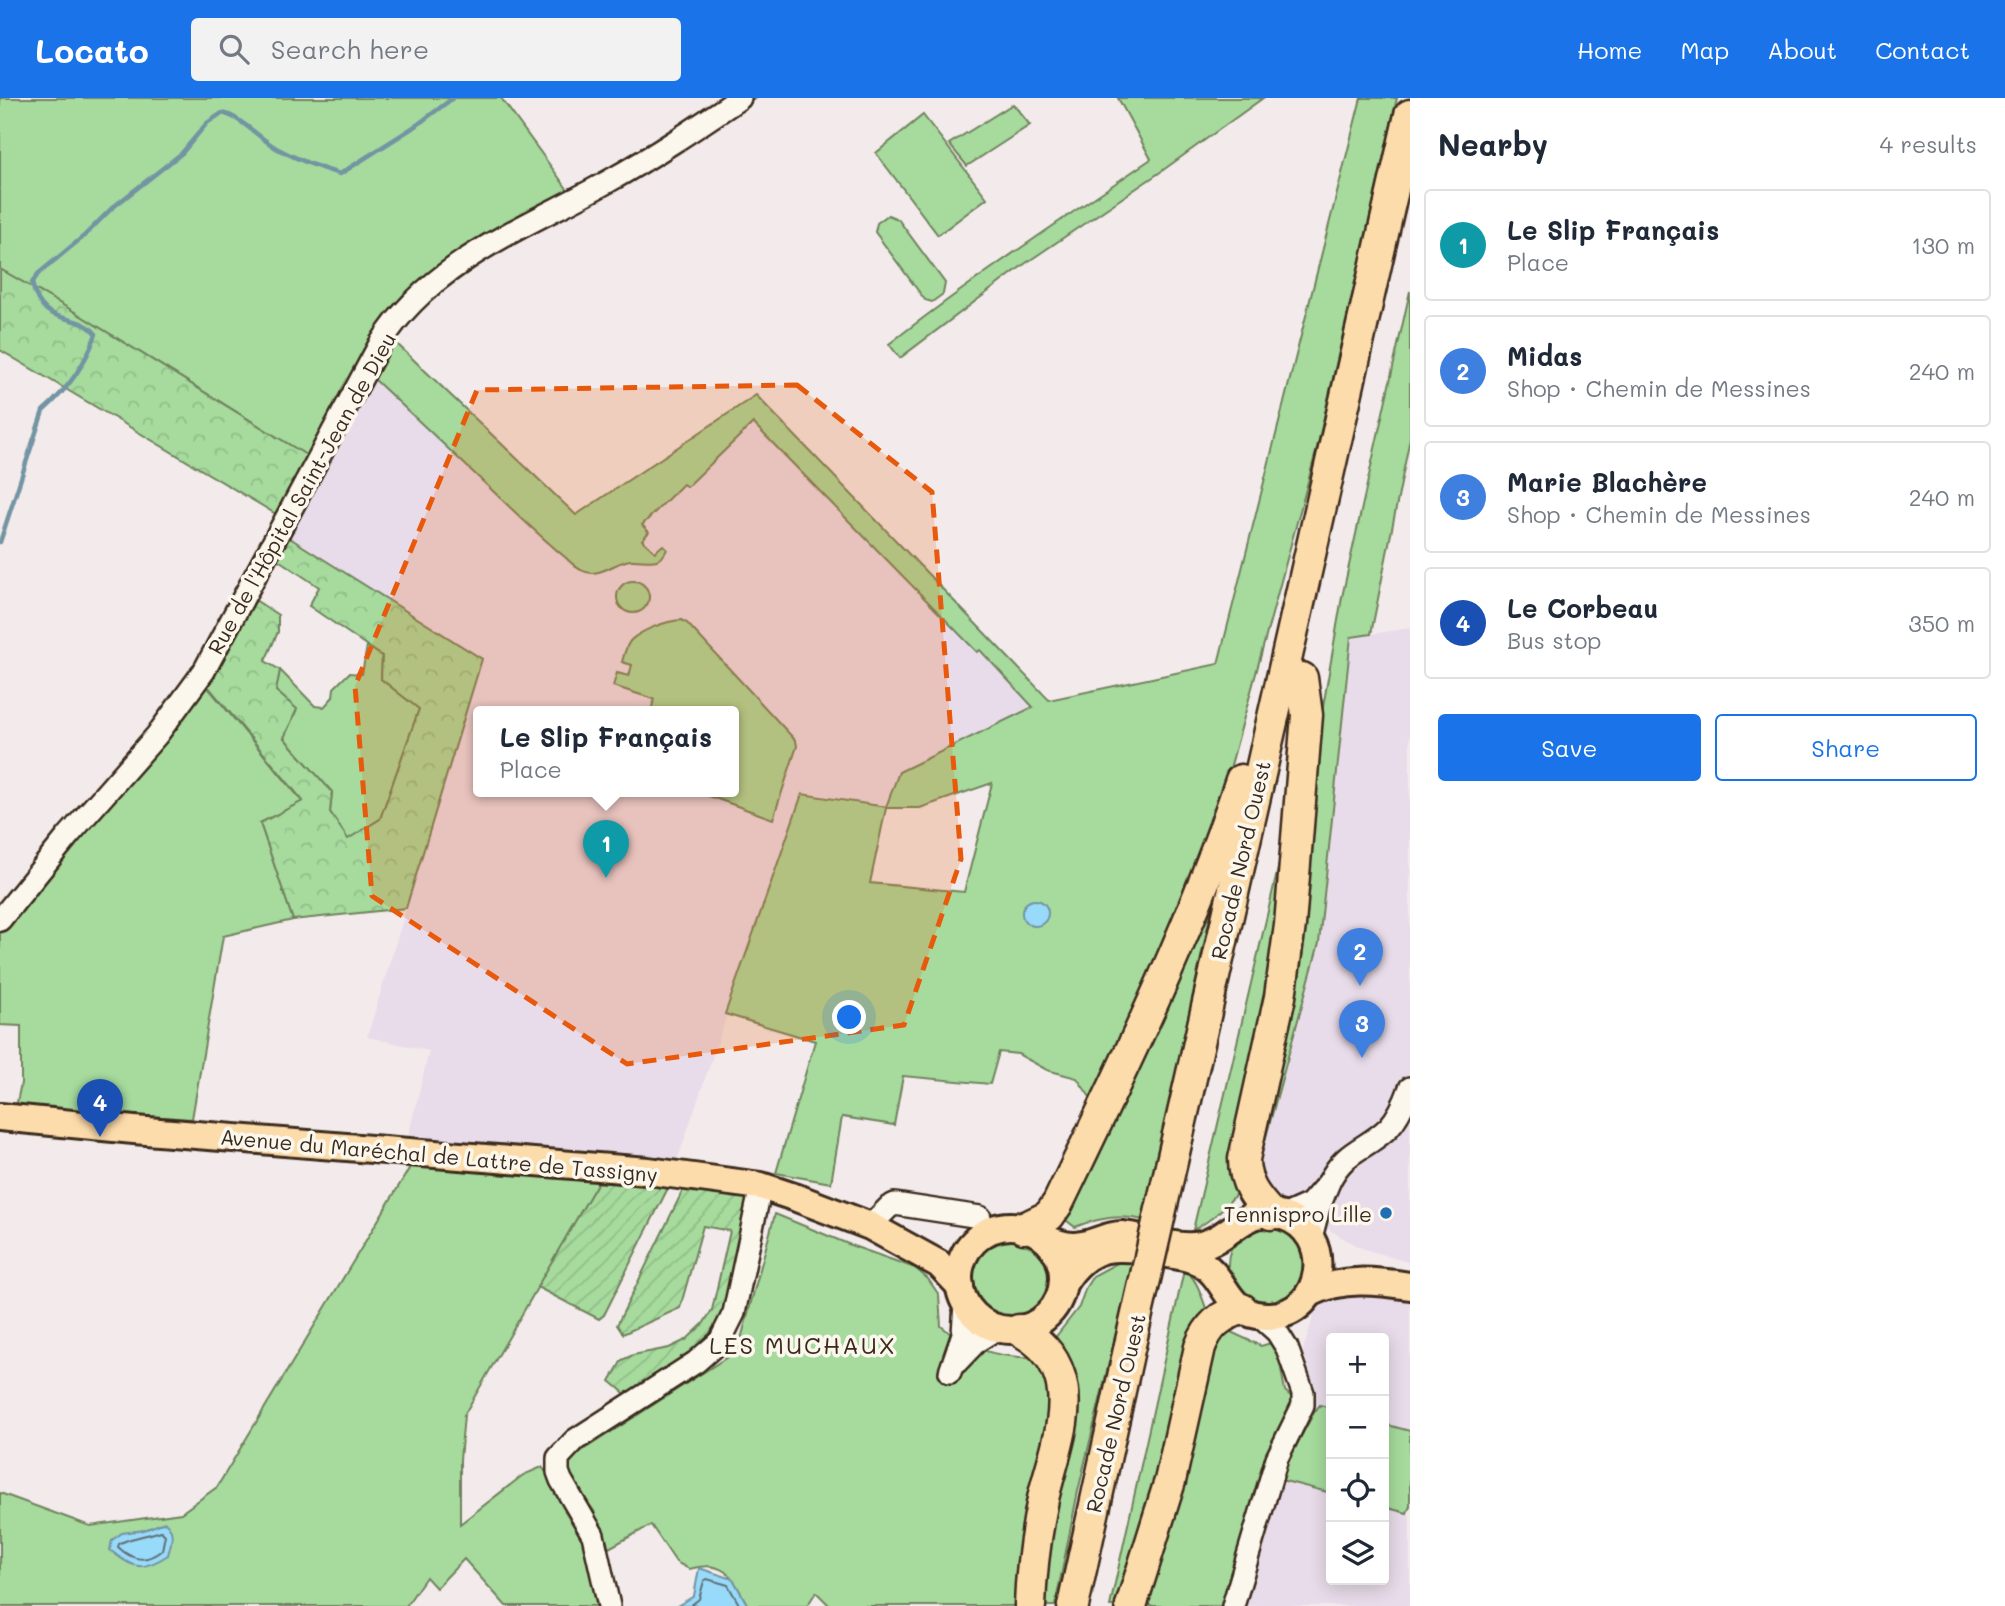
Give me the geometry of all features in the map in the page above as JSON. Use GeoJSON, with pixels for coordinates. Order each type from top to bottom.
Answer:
{"type":"FeatureCollection","features":[{"type":"Feature","properties":{"kind":"highway","name":"Rocade Nord Ouest"},"geometry":{"type":"LineString","coordinates":[[1073,1606],[1140,1346],[1188,1136],[1317,525],[1410,115]]}},
{"type":"Feature","properties":{"kind":"highway","name":"Rocade Nord Ouest"},"geometry":{"type":"LineString","coordinates":[[1188,1136],[1302,678],[1410,206]]}},
{"type":"Feature","properties":{"kind":"highway"},"geometry":{"type":"LineString","coordinates":[[1035,1233],[1058,1203],[1138,1037],[1198,901],[1243,774],[1282,627],[1317,525]]}},
{"type":"Feature","properties":{"kind":"highway"},"geometry":{"type":"LineString","coordinates":[[1277,1215],[1251,1189],[1244,1159],[1280,997],[1290,925],[1307,716],[1302,678]]}},
{"type":"Feature","properties":{"kind":"highway"},"geometry":{"type":"LineString","coordinates":[[1131,1606],[1170,1481],[1200,1347],[1210,1327],[1218,1319],[1250,1312]]}},
{"type":"Feature","properties":{"kind":"highway"},"geometry":{"type":"LineString","coordinates":[[1008,1329],[1036,1340],[1050,1355],[1061,1379],[1063,1394],[1060,1424],[1037,1533],[1030,1606]]}},
{"type":"Feature","properties":{"kind":"highway","name":"Rocade Nord Ouest"},"geometry":{"type":"LineString","coordinates":[[1093,1606],[1140,1346]]}},
{"type":"Feature","properties":{"kind":"main road","name":"Avenue du Maréchal de Lattre de Tassigny"},"geometry":{"type":"LineString","coordinates":[[0,1116],[134,1130],[648,1171],[761,1186],[870,1226],[941,1244],[980,1227],[1001,1227],[1035,1233],[1074,1246],[1122,1235],[1192,1246],[1210,1242],[1251,1216],[1277,1215]]}},
{"type":"Feature","properties":{"kind":"main road"},"geometry":{"type":"LineString","coordinates":[[1277,1215],[1301,1226],[1313,1242],[1345,1265],[1382,1282]]}},
{"type":"Feature","properties":{"kind":"main road","name":"Avenue du Maréchal de Lattre de Tassigny"},"geometry":{"type":"LineString","coordinates":[[870,1226],[939,1264],[979,1319],[1008,1329]]}},
{"type":"Feature","properties":{"kind":"main road"},"geometry":{"type":"LineString","coordinates":[[963,1294],[959,1274],[964,1256],[980,1227]]}},
{"type":"Feature","properties":{"kind":"main road"},"geometry":{"type":"LineString","coordinates":[[1220,1284],[1217,1257],[1223,1241],[1233,1227]]}},
{"type":"Feature","properties":{"kind":"main road"},"geometry":{"type":"LineString","coordinates":[[1008,1329],[1032,1326],[1049,1314],[1057,1303],[1063,1284],[1059,1256],[1035,1233]]}},
{"type":"Feature","properties":{"kind":"main road"},"geometry":{"type":"LineString","coordinates":[[1305,1298],[1318,1270],[1313,1242]]}},
{"type":"Feature","properties":{"kind":"main road"},"geometry":{"type":"LineString","coordinates":[[1063,1284],[1073,1270],[1087,1258],[1102,1249],[1119,1246],[1191,1259],[1208,1268],[1229,1299],[1250,1312],[1280,1314],[1305,1298],[1341,1282],[1382,1282],[1410,1286]]}},
{"type":"Feature","properties":{"kind":"street","name":"Rue de l'Hôpital Saint-Jean de Dieu"},"geometry":{"type":"LineString","coordinates":[[0,920],[68,836],[157,735],[204,671],[380,344],[408,305],[432,283],[468,258],[620,175],[740,98]]}},
{"type":"Feature","properties":{"kind":"street"},"geometry":{"type":"LineString","coordinates":[[1313,1242],[1315,1217],[1341,1160],[1373,1140],[1394,1121],[1410,1088]]}},
{"type":"Feature","properties":{"kind":"street"},"geometry":{"type":"LineString","coordinates":[[1277,1215],[1310,1204],[1329,1182]]}},
{"type":"Feature","properties":{"kind":"street"},"geometry":{"type":"LineString","coordinates":[[609,1606],[596,1544],[588,1524],[561,1480],[558,1458],[575,1440],[696,1362],[720,1341],[734,1313],[761,1186]]}},
{"type":"Feature","properties":{"kind":"street"},"geometry":{"type":"LineString","coordinates":[[963,1294],[963,1334],[950,1372],[966,1351],[984,1336],[1008,1329]]}},
{"type":"Feature","properties":{"kind":"street"},"geometry":{"type":"LineString","coordinates":[[1294,1364],[1294,1327],[1305,1298]]}},
{"type":"Feature","properties":{"kind":"street"},"geometry":{"type":"LineString","coordinates":[[1233,1606],[1277,1458],[1303,1405],[1303,1393],[1294,1364],[1280,1337],[1250,1312]]}},
{"type":"Feature","properties":{"kind":"highlighted area"},"geometry":{"type":"Polygon","coordinates":[[[797,385],[932,492],[961,859],[904,1025],[627,1064],[372,896],[355,686],[477,390],[797,385]]]}},
{"type":"Feature","properties":{"kind":"shaded area"},"geometry":{"type":"Polygon","coordinates":[[[373,378],[542,537],[756,395],[1049,700],[886,807],[802,794],[668,1188],[412,1164],[407,1141],[429,1051],[367,1037],[482,660],[285,535],[373,378]]]}},
{"type":"Feature","properties":{"kind":"shaded area"},"geometry":{"type":"Polygon","coordinates":[[[1410,628],[1410,1263],[1358,1247],[1276,1198],[1255,1177],[1319,943],[1351,637],[1410,628]]]}},
{"type":"Feature","properties":{"kind":"shaded area"},"geometry":{"type":"Polygon","coordinates":[[[1356,1286],[1410,1295],[1410,1506],[1407,1512],[1410,1514],[1410,1606],[1226,1606],[1317,1304],[1356,1286]]]}},
{"type":"Feature","properties":{"kind":"green space"},"geometry":{"type":"Polygon","coordinates":[[[0,98],[501,98],[568,190],[660,139],[722,98],[756,98],[666,160],[489,258],[434,297],[406,324],[394,341],[576,515],[756,395],[1049,700],[1218,664],[1361,98],[1397,98],[1316,452],[1227,780],[1197,866],[1094,1103],[1077,1078],[1047,1070],[1018,1054],[999,1052],[990,1084],[903,1076],[894,1125],[842,1117],[831,1183],[776,1173],[815,1041],[725,1014],[802,794],[886,807],[899,772],[1033,707],[980,650],[977,652],[753,423],[687,487],[683,484],[642,525],[649,532],[642,540],[655,552],[663,545],[667,549],[661,558],[652,561],[625,561],[601,571],[588,572],[574,566],[540,536],[373,378],[366,348],[311,458],[0,269],[0,98]],[[992,783],[920,808],[886,808],[870,883],[964,892],[992,783]]]}},
{"type":"Feature","properties":{"kind":"green space"},"geometry":{"type":"Polygon","coordinates":[[[1118,98],[1263,98],[1159,173],[1026,263],[900,358],[889,344],[986,272],[1151,159],[1118,98]]]}},
{"type":"Feature","properties":{"kind":"green space"},"geometry":{"type":"Polygon","coordinates":[[[1013,104],[1030,125],[967,166],[949,144],[1013,104]]]}},
{"type":"Feature","properties":{"kind":"green space"},"geometry":{"type":"Polygon","coordinates":[[[923,115],[987,198],[938,235],[876,153],[923,115]]]}},
{"type":"Feature","properties":{"kind":"green space"},"geometry":{"type":"Polygon","coordinates":[[[888,215],[898,219],[945,283],[943,294],[932,302],[925,300],[875,232],[877,223],[888,215]]]}},
{"type":"Feature","properties":{"kind":"green space"},"geometry":{"type":"Polygon","coordinates":[[[0,269],[311,458],[281,517],[0,350],[0,269]]]}},
{"type":"Feature","properties":{"kind":"green space"},"geometry":{"type":"Polygon","coordinates":[[[1410,291],[1410,438],[1371,634],[1351,637],[1319,943],[1255,1177],[1303,947],[1322,713],[1342,597],[1410,291]]]}},
{"type":"Feature","properties":{"kind":"green space"},"geometry":{"type":"Polygon","coordinates":[[[285,535],[482,659],[406,908],[293,920],[260,823],[303,801],[207,685],[255,600],[278,615],[278,632],[265,661],[280,670],[276,691],[297,709],[284,738],[332,792],[330,812],[348,839],[380,819],[419,709],[381,679],[382,656],[309,606],[319,587],[274,557],[285,535]]]}},
{"type":"Feature","properties":{"kind":"green space"},"geometry":{"type":"Polygon","coordinates":[[[633,581],[644,586],[649,597],[644,608],[633,613],[622,608],[617,597],[622,586],[633,581]]]}},
{"type":"Feature","properties":{"kind":"green space"},"geometry":{"type":"Polygon","coordinates":[[[681,620],[687,623],[796,741],[797,746],[773,819],[712,797],[739,797],[739,706],[652,706],[654,699],[613,686],[617,673],[629,676],[632,665],[622,662],[631,640],[668,622],[681,620]]]}},
{"type":"Feature","properties":{"kind":"green space"},"geometry":{"type":"Polygon","coordinates":[[[367,646],[382,656],[381,679],[419,709],[380,819],[348,840],[330,812],[332,792],[284,738],[276,690],[280,670],[315,706],[324,707],[333,697],[334,688],[349,673],[362,674],[367,646]]]}},
{"type":"Feature","properties":{"kind":"green space"},"geometry":{"type":"Polygon","coordinates":[[[196,673],[303,802],[260,823],[293,920],[223,936],[192,1119],[16,1107],[21,1083],[21,1026],[0,1025],[0,907],[196,673]]]}},
{"type":"Feature","properties":{"kind":"green space"},"geometry":{"type":"Polygon","coordinates":[[[1292,809],[1241,1188],[1219,1212],[1193,1230],[1292,809]]]}},
{"type":"Feature","properties":{"kind":"green space"},"geometry":{"type":"Polygon","coordinates":[[[1221,865],[1144,1220],[1109,1218],[1075,1227],[1059,1215],[1221,865]]]}},
{"type":"Feature","properties":{"kind":"green space"},"geometry":{"type":"Polygon","coordinates":[[[412,1164],[598,1182],[464,1415],[460,1460],[460,1524],[523,1475],[542,1467],[579,1518],[604,1606],[506,1606],[464,1559],[436,1588],[426,1577],[406,1606],[0,1606],[0,1493],[90,1526],[181,1513],[217,1487],[412,1164]]]}},
{"type":"Feature","properties":{"kind":"green space"},"geometry":{"type":"Polygon","coordinates":[[[598,1182],[668,1188],[604,1315],[599,1319],[537,1287],[598,1182]]]}},
{"type":"Feature","properties":{"kind":"green space"},"geometry":{"type":"Polygon","coordinates":[[[683,1190],[751,1198],[725,1323],[715,1342],[628,1396],[610,1381],[622,1360],[633,1355],[669,1348],[686,1340],[703,1324],[712,1310],[730,1231],[703,1226],[680,1308],[623,1334],[617,1325],[683,1190]]]}},
{"type":"Feature","properties":{"kind":"green space"},"geometry":{"type":"Polygon","coordinates":[[[775,1214],[915,1268],[928,1279],[939,1295],[941,1326],[963,1341],[999,1354],[1038,1357],[1053,1394],[1018,1606],[830,1606],[816,1592],[807,1606],[748,1606],[732,1579],[720,1569],[712,1566],[689,1569],[676,1562],[651,1525],[607,1549],[594,1511],[564,1470],[577,1454],[738,1350],[775,1214]]]}},
{"type":"Feature","properties":{"kind":"green space"},"geometry":{"type":"Polygon","coordinates":[[[1267,1225],[1282,1228],[1294,1237],[1303,1249],[1306,1264],[1303,1279],[1294,1291],[1282,1300],[1267,1303],[1252,1300],[1240,1291],[1231,1279],[1228,1264],[1231,1249],[1240,1237],[1252,1228],[1267,1225]]]}},
{"type":"Feature","properties":{"kind":"green space"},"geometry":{"type":"Polygon","coordinates":[[[1002,1238],[1018,1238],[1032,1244],[1043,1255],[1049,1269],[1049,1285],[1043,1299],[1032,1310],[1018,1316],[1002,1316],[988,1310],[977,1299],[971,1285],[971,1269],[977,1255],[988,1244],[1002,1238]]]}},
{"type":"Feature","properties":{"kind":"green space"},"geometry":{"type":"Polygon","coordinates":[[[1119,1262],[1133,1263],[1078,1491],[1055,1606],[1037,1606],[1054,1339],[1079,1307],[1093,1276],[1119,1262]]]}},
{"type":"Feature","properties":{"kind":"green space"},"geometry":{"type":"Polygon","coordinates":[[[1184,1270],[1196,1283],[1207,1311],[1120,1606],[1110,1606],[1184,1270]]]}},
{"type":"Feature","properties":{"kind":"green space"},"geometry":{"type":"Polygon","coordinates":[[[1220,1327],[1261,1346],[1271,1343],[1286,1362],[1281,1369],[1285,1391],[1294,1399],[1226,1606],[1144,1606],[1170,1532],[1220,1327]]]}},
{"type":"Feature","properties":{"kind":"green space"},"geometry":{"type":"Polygon","coordinates":[[[1320,1405],[1326,1407],[1326,1492],[1281,1480],[1285,1465],[1320,1405]]]}},
{"type":"Feature","properties":{"kind":"green space"},"geometry":{"type":"Polygon","coordinates":[[[1389,1425],[1410,1431],[1410,1506],[1407,1513],[1389,1508],[1389,1425]]]}},
{"type":"Feature","properties":{"kind":"water"},"geometry":{"type":"Polygon","coordinates":[[[1035,900],[1044,904],[1048,913],[1044,922],[1035,926],[1026,922],[1022,913],[1026,904],[1035,900]]]}},
{"type":"Feature","properties":{"kind":"water"},"geometry":{"type":"Polygon","coordinates":[[[165,1522],[171,1529],[171,1542],[168,1555],[159,1560],[138,1566],[110,1550],[112,1540],[122,1533],[144,1530],[165,1522]]]}},
{"type":"Feature","properties":{"kind":"water"},"geometry":{"type":"Polygon","coordinates":[[[699,1568],[733,1579],[748,1606],[677,1606],[694,1596],[699,1568]]]}},
{"type":"Feature","properties":{"kind":"waterway"},"geometry":{"type":"LineString","coordinates":[[0,542],[43,411],[75,376],[96,334],[88,327],[52,313],[44,307],[37,298],[32,283],[38,274],[84,236],[112,208],[182,153],[207,123],[222,113],[236,118],[278,149],[340,174],[417,125],[453,98]]}},
{"type":"Feature","properties":{"kind":"place","name":"Le Slip Français"},"geometry":{"type":"Point","coordinates":[606,878]}},
{"type":"Feature","properties":{"kind":"place","name":"Midas"},"geometry":{"type":"Point","coordinates":[1360,986]}},
{"type":"Feature","properties":{"kind":"place","name":"Marie Blachère"},"geometry":{"type":"Point","coordinates":[1362,1058]}},
{"type":"Feature","properties":{"kind":"place","name":"Le Corbeau"},"geometry":{"type":"Point","coordinates":[100,1137]}},
{"type":"Feature","properties":{"kind":"place","name":"Tennispro Lille"},"geometry":{"type":"Point","coordinates":[1386,1213]}},
{"type":"Feature","properties":{"kind":"district","name":"LES MUCHAUX"},"geometry":{"type":"Point","coordinates":[803,1344]}}]}
